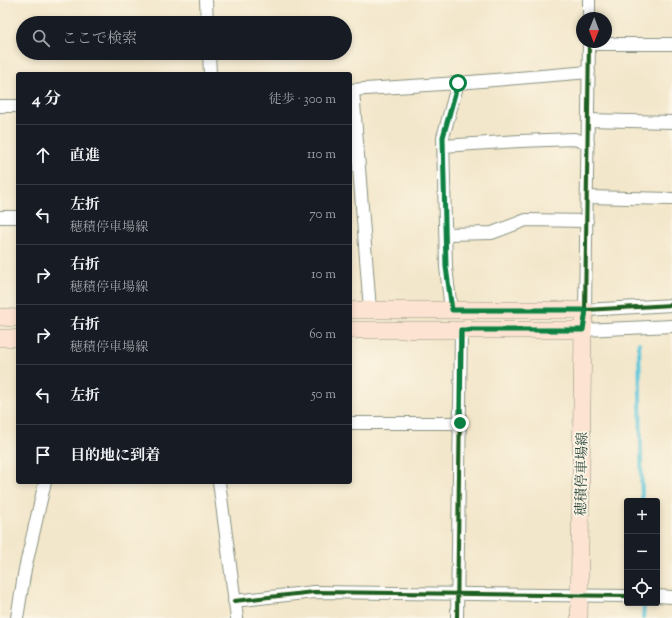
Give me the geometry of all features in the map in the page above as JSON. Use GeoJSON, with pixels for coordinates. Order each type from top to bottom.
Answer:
{"type":"FeatureCollection","features":[{"type":"Feature","properties":{"kind":"main road"},"geometry":{"type":"LineString","coordinates":[[352,310],[586,310]]}},
{"type":"Feature","properties":{"kind":"main road","name":"穂積停車場線"},"geometry":{"type":"LineString","coordinates":[[579,618],[583,330],[586,310]]}},
{"type":"Feature","properties":{"kind":"main road"},"geometry":{"type":"LineString","coordinates":[[0,318],[16,318]]}},
{"type":"Feature","properties":{"kind":"main road"},"geometry":{"type":"LineString","coordinates":[[352,330],[583,330]]}},
{"type":"Feature","properties":{"kind":"main road"},"geometry":{"type":"LineString","coordinates":[[0,338],[16,338]]}},
{"type":"Feature","properties":{"kind":"street"},"geometry":{"type":"LineString","coordinates":[[206,0],[207,16]]}},
{"type":"Feature","properties":{"kind":"street"},"geometry":{"type":"LineString","coordinates":[[589,0],[589,12]]}},
{"type":"Feature","properties":{"kind":"street"},"geometry":{"type":"LineString","coordinates":[[612,43],[672,44]]}},
{"type":"Feature","properties":{"kind":"street"},"geometry":{"type":"LineString","coordinates":[[589,48],[586,310],[672,305]]}},
{"type":"Feature","properties":{"kind":"street"},"geometry":{"type":"LineString","coordinates":[[209,60],[210,72]]}},
{"type":"Feature","properties":{"kind":"street"},"geometry":{"type":"LineString","coordinates":[[370,310],[352,90],[589,72]]}},
{"type":"Feature","properties":{"kind":"street"},"geometry":{"type":"LineString","coordinates":[[452,310],[446,267],[443,137],[458,83]]}},
{"type":"Feature","properties":{"kind":"street"},"geometry":{"type":"LineString","coordinates":[[0,106],[16,106]]}},
{"type":"Feature","properties":{"kind":"street"},"geometry":{"type":"LineString","coordinates":[[588,120],[672,122]]}},
{"type":"Feature","properties":{"kind":"street"},"geometry":{"type":"LineString","coordinates":[[443,146],[574,139],[588,143]]}},
{"type":"Feature","properties":{"kind":"street"},"geometry":{"type":"LineString","coordinates":[[587,197],[672,199]]}},
{"type":"Feature","properties":{"kind":"street"},"geometry":{"type":"LineString","coordinates":[[0,217],[16,217]]}},
{"type":"Feature","properties":{"kind":"street"},"geometry":{"type":"LineString","coordinates":[[446,234],[492,233],[526,220],[587,221]]}},
{"type":"Feature","properties":{"kind":"street"},"geometry":{"type":"LineString","coordinates":[[583,330],[672,326]]}},
{"type":"Feature","properties":{"kind":"street"},"geometry":{"type":"LineString","coordinates":[[457,618],[461,330]]}},
{"type":"Feature","properties":{"kind":"street"},"geometry":{"type":"LineString","coordinates":[[352,423],[460,423]]}},
{"type":"Feature","properties":{"kind":"street"},"geometry":{"type":"LineString","coordinates":[[17,618],[25,569],[45,484]]}},
{"type":"Feature","properties":{"kind":"street"},"geometry":{"type":"LineString","coordinates":[[220,484],[237,618]]}},
{"type":"Feature","properties":{"kind":"street"},"geometry":{"type":"LineString","coordinates":[[234,601],[314,592],[624,596]]}},
{"type":"Feature","properties":{"kind":"street"},"geometry":{"type":"LineString","coordinates":[[660,596],[672,597]]}},
{"type":"Feature","properties":{"kind":"waterway"},"geometry":{"type":"LineString","coordinates":[[639,343],[642,498]]}},
{"type":"Feature","properties":{"kind":"waterway"},"geometry":{"type":"LineString","coordinates":[[643,618],[644,606]]}},
{"type":"Feature","properties":{"kind":"cycle path"},"geometry":{"type":"LineString","coordinates":[[589,48],[585,310],[672,305]]}},
{"type":"Feature","properties":{"kind":"cycle path"},"geometry":{"type":"LineString","coordinates":[[457,618],[461,330]]}},
{"type":"Feature","properties":{"kind":"cycle path"},"geometry":{"type":"LineString","coordinates":[[234,601],[314,592],[624,596]]}},
{"type":"Feature","properties":{"kind":"route"},"geometry":{"type":"LineString","coordinates":[[458,83],[443,137],[446,267],[452,310],[586,310],[583,330],[461,330],[460,423]]}}]}
